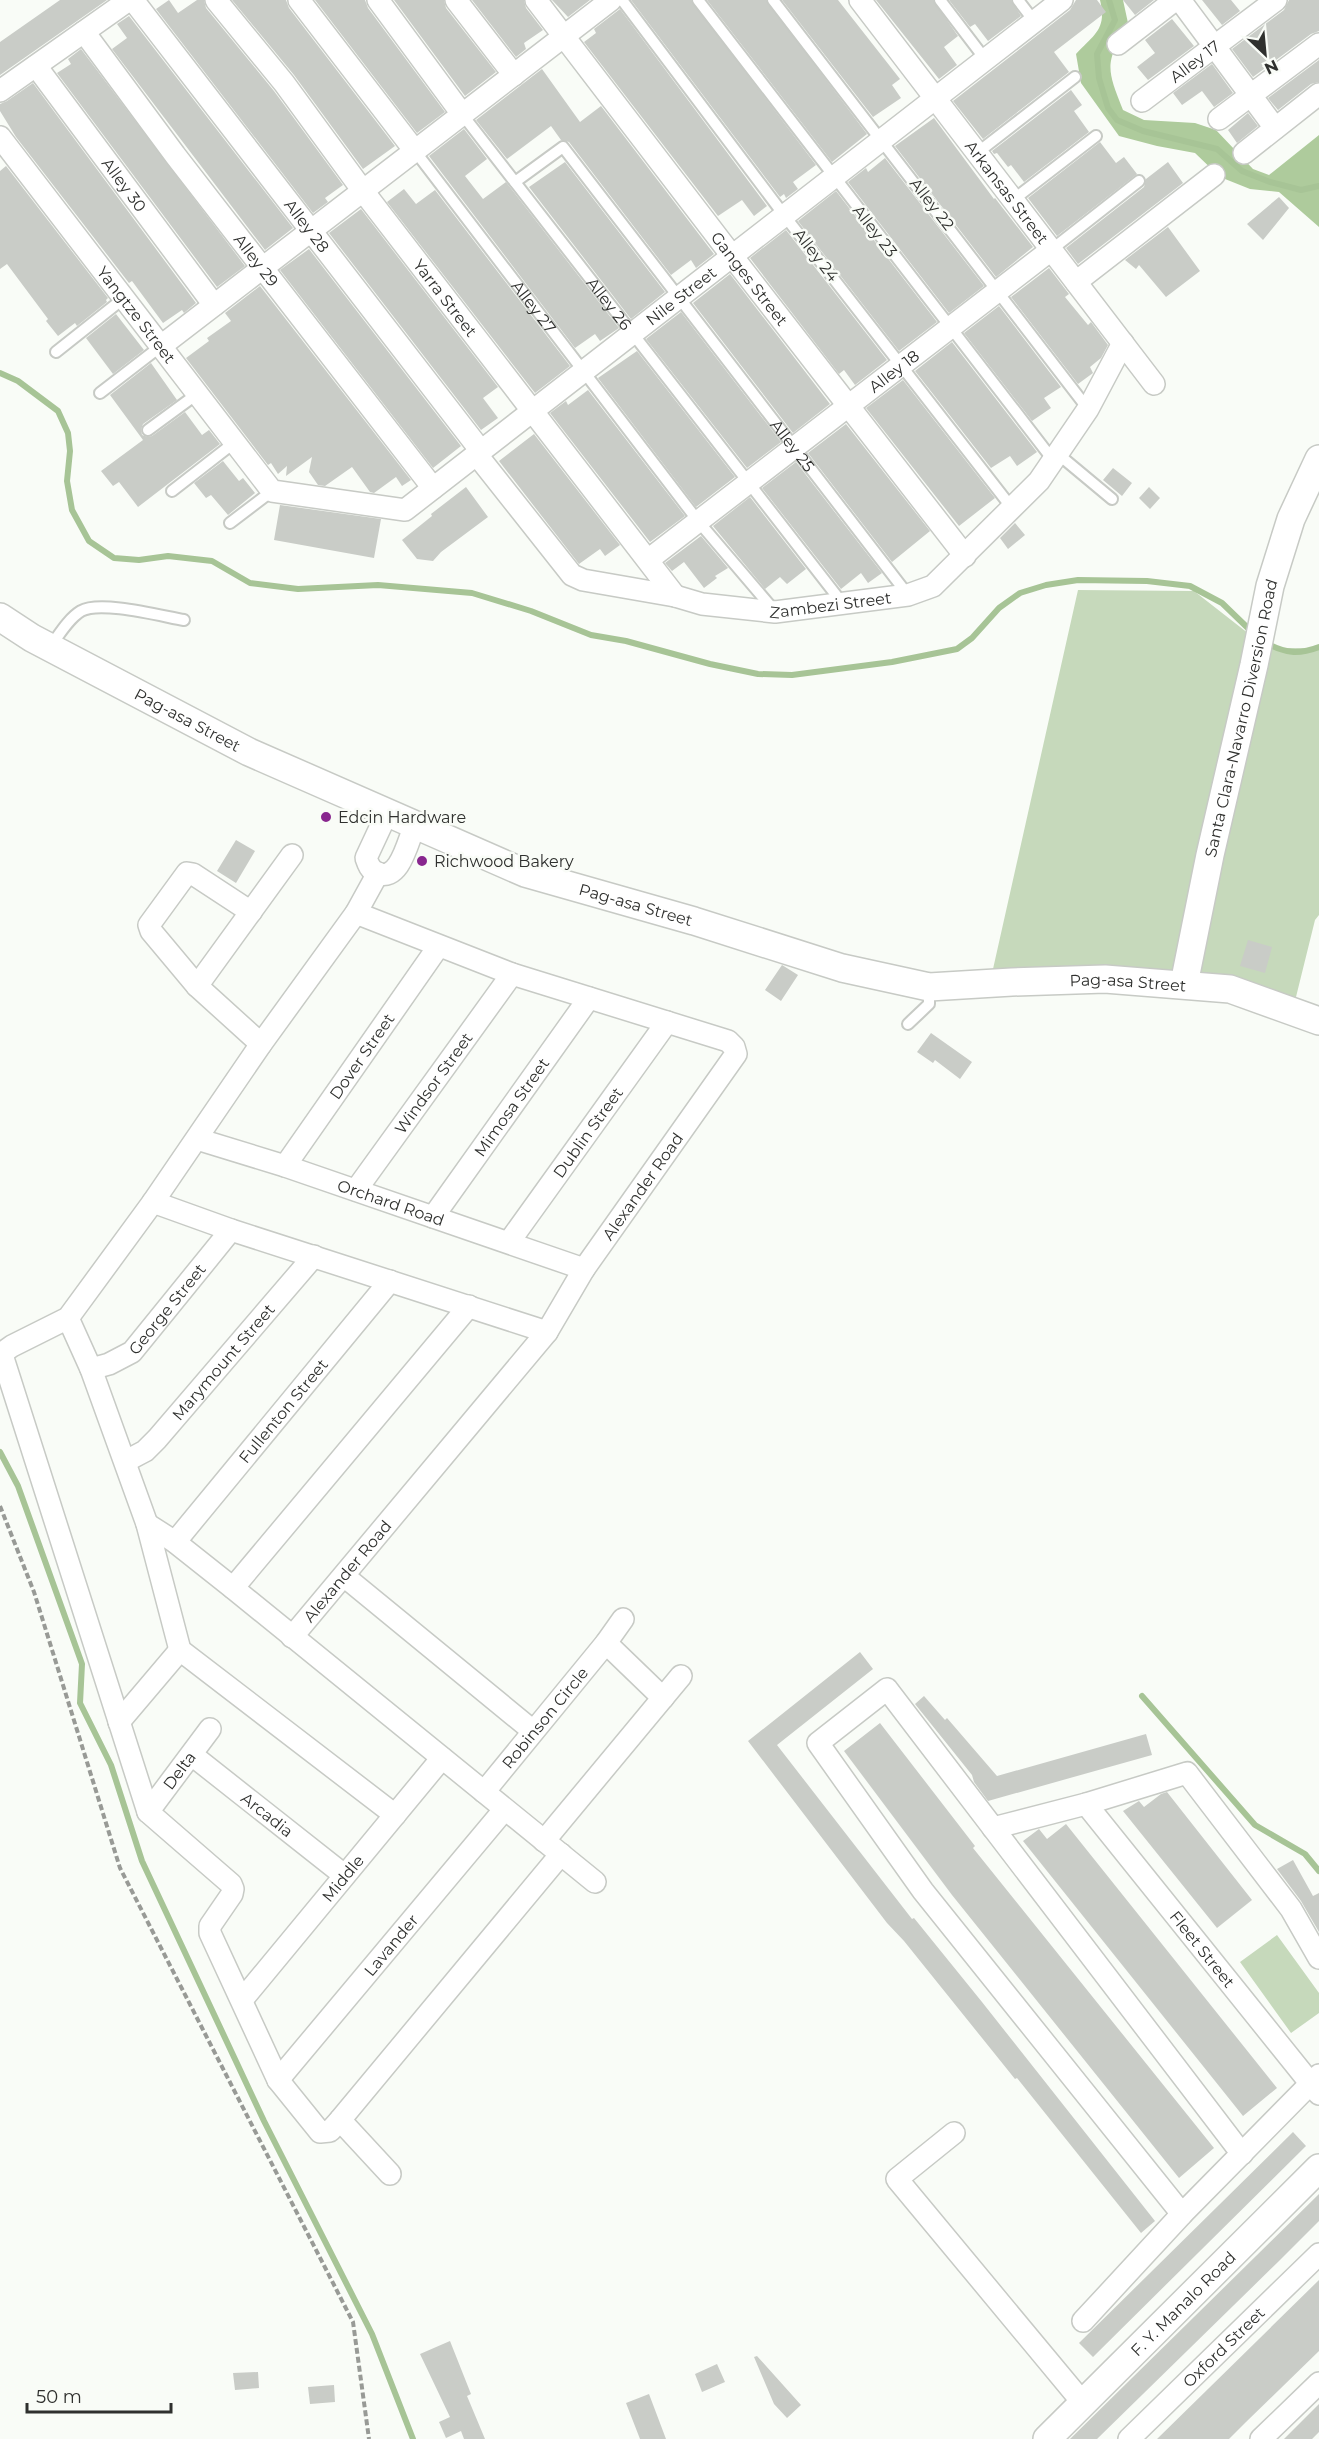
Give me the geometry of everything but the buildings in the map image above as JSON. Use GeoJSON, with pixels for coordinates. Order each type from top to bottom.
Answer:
{"type":"FeatureCollection","features":[{"type":"Feature","properties":{"kind":"street"},"geometry":{"type":"LineString","coordinates":[[0,91],[131,0]]}},
{"type":"Feature","properties":{"kind":"street","name":"Alley 28"},"geometry":{"type":"LineString","coordinates":[[131,0],[311,231],[479,453]]}},
{"type":"Feature","properties":{"kind":"street","name":"Yarra Street"},"geometry":{"type":"LineString","coordinates":[[216,0],[284,83],[363,191],[675,596]]}},
{"type":"Feature","properties":{"kind":"street","name":"Alley 27"},"geometry":{"type":"LineString","coordinates":[[298,0],[415,151]]}},
{"type":"Feature","properties":{"kind":"street","name":"Alley 26"},"geometry":{"type":"LineString","coordinates":[[378,0],[462,114]]}},
{"type":"Feature","properties":{"kind":"street"},"geometry":{"type":"LineString","coordinates":[[456,0],[514,75]]}},
{"type":"Feature","properties":{"kind":"street","name":"Ganges Street"},"geometry":{"type":"LineString","coordinates":[[536,0],[965,556]]}},
{"type":"Feature","properties":{"kind":"street"},"geometry":{"type":"LineString","coordinates":[[161,346],[611,0]]}},
{"type":"Feature","properties":{"kind":"street","name":"Arkansas Street"},"geometry":{"type":"LineString","coordinates":[[860,0],[1154,384]]}},
{"type":"Feature","properties":{"kind":"street","name":"Nile Street"},"geometry":{"type":"LineString","coordinates":[[272,491],[405,510],[1062,0]]}},
{"type":"Feature","properties":{"kind":"street"},"geometry":{"type":"LineString","coordinates":[[1118,45],[1175,0]]}},
{"type":"Feature","properties":{"kind":"street"},"geometry":{"type":"LineString","coordinates":[[1180,0],[1275,128]]}},
{"type":"Feature","properties":{"kind":"street","name":"Alley 17"},"geometry":{"type":"LineString","coordinates":[[1142,101],[1276,0]]}},
{"type":"Feature","properties":{"kind":"street","name":"Alley 29"},"geometry":{"type":"LineString","coordinates":[[84,32],[262,268],[433,488]]}},
{"type":"Feature","properties":{"kind":"street"},"geometry":{"type":"LineString","coordinates":[[1219,119],[1319,44]]}},
{"type":"Feature","properties":{"kind":"street","name":"Alley 30"},"geometry":{"type":"LineString","coordinates":[[36,66],[126,190],[214,305]]}},
{"type":"Feature","properties":{"kind":"street"},"geometry":{"type":"LineString","coordinates":[[1244,153],[1319,94]]}},
{"type":"Feature","properties":{"kind":"street","name":"Yangtze Street"},"geometry":{"type":"LineString","coordinates":[[0,137],[272,491]]}},
{"type":"Feature","properties":{"kind":"street"},"geometry":{"type":"LineString","coordinates":[[1076,282],[1214,175]]}},
{"type":"Feature","properties":{"kind":"street","name":"Alley 18"},"geometry":{"type":"LineString","coordinates":[[648,560],[1052,250]]}},
{"type":"Feature","properties":{"kind":"street","name":"Zambezi Street"},"geometry":{"type":"LineString","coordinates":[[479,453],[572,575],[583,580],[675,596],[702,604],[775,612],[908,595],[933,586],[1039,481],[1088,409],[1123,343]]}},
{"type":"Feature","properties":{"kind":"street","name":"Santa Clara-Navarro Diversion Road"},"geometry":{"type":"LineString","coordinates":[[1184,984],[1210,855],[1270,586],[1291,519],[1319,459]]}},
{"type":"Feature","properties":{"kind":"street","name":"Pag-asa Street"},"geometry":{"type":"LineString","coordinates":[[0,617],[50,647],[249,752],[525,873],[694,921],[842,968],[929,987],[1105,979],[1184,984],[1230,989],[1319,1022]]}},
{"type":"Feature","properties":{"kind":"street"},"geometry":{"type":"LineString","coordinates":[[387,813],[366,858],[371,869],[378,873],[387,875],[396,870],[415,825]]}},
{"type":"Feature","properties":{"kind":"street"},"geometry":{"type":"LineString","coordinates":[[197,986],[292,855]]}},
{"type":"Feature","properties":{"kind":"street"},"geometry":{"type":"LineString","coordinates":[[251,912],[187,873],[149,925],[151,932],[197,986],[261,1044]]}},
{"type":"Feature","properties":{"kind":"street"},"geometry":{"type":"LineString","coordinates":[[378,873],[356,913],[261,1044],[153,1202],[68,1318],[12,1346],[5,1351],[3,1359],[148,1812],[231,1884],[233,1889],[231,1894],[210,1926],[210,1933],[278,2080],[320,2132],[330,2131],[340,2120],[553,1848],[681,1676]]}},
{"type":"Feature","properties":{"kind":"street","name":"Alexander Road"},"geometry":{"type":"LineString","coordinates":[[292,1637],[547,1332],[584,1269],[735,1057],[736,1050],[728,1041],[512,974],[438,947],[356,913]]}},
{"type":"Feature","properties":{"kind":"street","name":"Dover Street"},"geometry":{"type":"LineString","coordinates":[[285,1166],[438,947]]}},
{"type":"Feature","properties":{"kind":"street","name":"Windsor Street"},"geometry":{"type":"LineString","coordinates":[[356,1190],[512,974]]}},
{"type":"Feature","properties":{"kind":"street","name":"Mimosa Street"},"geometry":{"type":"LineString","coordinates":[[433,1217],[589,998]]}},
{"type":"Feature","properties":{"kind":"street","name":"Dublin Street"},"geometry":{"type":"LineString","coordinates":[[509,1242],[667,1022]]}},
{"type":"Feature","properties":{"kind":"street","name":"Orchard Road"},"geometry":{"type":"LineString","coordinates":[[197,1139],[285,1166],[584,1269]]}},
{"type":"Feature","properties":{"kind":"street"},"geometry":{"type":"LineString","coordinates":[[153,1202],[231,1230],[547,1332]]}},
{"type":"Feature","properties":{"kind":"street","name":"George Street"},"geometry":{"type":"LineString","coordinates":[[91,1369],[110,1364],[132,1352],[231,1230]]}},
{"type":"Feature","properties":{"kind":"street","name":"Marymount Street"},"geometry":{"type":"LineString","coordinates":[[126,1461],[145,1451],[157,1439],[314,1256]]}},
{"type":"Feature","properties":{"kind":"street","name":"Fullenton Street"},"geometry":{"type":"LineString","coordinates":[[175,1542],[390,1281]]}},
{"type":"Feature","properties":{"kind":"street"},"geometry":{"type":"LineString","coordinates":[[233,1588],[469,1306]]}},
{"type":"Feature","properties":{"kind":"street"},"geometry":{"type":"LineString","coordinates":[[68,1318],[91,1369],[126,1461],[147,1524],[180,1650],[395,1815]]}},
{"type":"Feature","properties":{"kind":"street"},"geometry":{"type":"LineString","coordinates":[[147,1524],[175,1542],[233,1588],[595,1882]]}},
{"type":"Feature","properties":{"kind":"street"},"geometry":{"type":"LineString","coordinates":[[344,1576],[533,1731]]}},
{"type":"Feature","properties":{"kind":"street","name":"Robinson Circle"},"geometry":{"type":"LineString","coordinates":[[484,1792],[623,1619]]}},
{"type":"Feature","properties":{"kind":"street"},"geometry":{"type":"LineString","coordinates":[[606,1643],[663,1698]]}},
{"type":"Feature","properties":{"kind":"street"},"geometry":{"type":"LineString","coordinates":[[119,1722],[180,1650]]}},
{"type":"Feature","properties":{"kind":"street"},"geometry":{"type":"LineString","coordinates":[[1182,2214],[922,1891],[818,1743],[887,1689],[1242,2154]]}},
{"type":"Feature","properties":{"kind":"street","name":"Delta"},"geometry":{"type":"LineString","coordinates":[[148,1812],[210,1729]]}},
{"type":"Feature","properties":{"kind":"street","name":"Arcadia"},"geometry":{"type":"LineString","coordinates":[[192,1755],[344,1875]]}},
{"type":"Feature","properties":{"kind":"street","name":"Middle"},"geometry":{"type":"LineString","coordinates":[[242,2001],[442,1758]]}},
{"type":"Feature","properties":{"kind":"street"},"geometry":{"type":"LineString","coordinates":[[993,1828],[1086,1804],[1187,1773],[1291,1909],[1319,1958]]}},
{"type":"Feature","properties":{"kind":"street","name":"Fleet Street"},"geometry":{"type":"LineString","coordinates":[[1086,1804],[1316,2084]]}},
{"type":"Feature","properties":{"kind":"street","name":"Lavander"},"geometry":{"type":"LineString","coordinates":[[278,2080],[504,1810]]}},
{"type":"Feature","properties":{"kind":"street"},"geometry":{"type":"LineString","coordinates":[[1083,2321],[1182,2214],[1316,2084]]}},
{"type":"Feature","properties":{"kind":"street"},"geometry":{"type":"LineString","coordinates":[[340,2120],[390,2174]]}},
{"type":"Feature","properties":{"kind":"street"},"geometry":{"type":"LineString","coordinates":[[954,2133],[897,2179],[1083,2403]]}},
{"type":"Feature","properties":{"kind":"street","name":"F. Y. Manalo Road"},"geometry":{"type":"LineString","coordinates":[[1047,2439],[1319,2168]]}},
{"type":"Feature","properties":{"kind":"street","name":"Oxford Street"},"geometry":{"type":"LineString","coordinates":[[1129,2439],[1319,2254]]}},
{"type":"Feature","properties":{"kind":"street"},"geometry":{"type":"LineString","coordinates":[[1261,2439],[1319,2383]]}},
{"type":"Feature","properties":{"kind":"lane","name":"Alley 24"},"geometry":{"type":"LineString","coordinates":[[622,0],[784,215],[1012,508]]}},
{"type":"Feature","properties":{"kind":"lane","name":"Alley 23"},"geometry":{"type":"LineString","coordinates":[[698,0],[950,327],[1055,457],[1112,499]]}},
{"type":"Feature","properties":{"kind":"lane","name":"Alley 22"},"geometry":{"type":"LineString","coordinates":[[773,0],[999,290],[1088,409]]}},
{"type":"Feature","properties":{"kind":"lane"},"geometry":{"type":"LineString","coordinates":[[940,0],[985,59]]}},
{"type":"Feature","properties":{"kind":"lane"},"geometry":{"type":"LineString","coordinates":[[1018,0],[1034,21]]}},
{"type":"Feature","properties":{"kind":"lane"},"geometry":{"type":"LineString","coordinates":[[977,153],[1075,77]]}},
{"type":"Feature","properties":{"kind":"lane","name":"Alley 26"},"geometry":{"type":"LineString","coordinates":[[462,114],[843,603]]}},
{"type":"Feature","properties":{"kind":"lane"},"geometry":{"type":"LineString","coordinates":[[1013,200],[1096,136]]}},
{"type":"Feature","properties":{"kind":"lane","name":"Alley 25"},"geometry":{"type":"LineString","coordinates":[[515,182],[563,147],[908,595]]}},
{"type":"Feature","properties":{"kind":"lane","name":"Alley 27"},"geometry":{"type":"LineString","coordinates":[[415,151],[698,521],[775,612]]}},
{"type":"Feature","properties":{"kind":"lane","name":"Alley 18"},"geometry":{"type":"LineString","coordinates":[[1052,250],[1139,181]]}},
{"type":"Feature","properties":{"kind":"lane"},"geometry":{"type":"LineString","coordinates":[[56,351],[124,298]]}},
{"type":"Feature","properties":{"kind":"lane"},"geometry":{"type":"LineString","coordinates":[[100,393],[161,346]]}},
{"type":"Feature","properties":{"kind":"lane"},"geometry":{"type":"LineString","coordinates":[[148,430],[197,394]]}},
{"type":"Feature","properties":{"kind":"lane"},"geometry":{"type":"LineString","coordinates":[[172,491],[235,442]]}},
{"type":"Feature","properties":{"kind":"lane"},"geometry":{"type":"LineString","coordinates":[[230,523],[272,491]]}},
{"type":"Feature","properties":{"kind":"lane"},"geometry":{"type":"LineString","coordinates":[[50,647],[67,624],[82,611],[98,606],[184,620]]}},
{"type":"Feature","properties":{"kind":"lane"},"geometry":{"type":"LineString","coordinates":[[908,1024],[929,1004],[929,987]]}},
{"type":"Feature","properties":{"kind":"path"},"geometry":{"type":"LineString","coordinates":[[0,1506],[34,1592],[120,1868],[353,2322],[369,2439]]}},
{"type":"Feature","properties":{"kind":"green space"},"geometry":{"type":"Polygon","coordinates":[[[1100,0],[1123,0],[1128,23],[1115,48],[1110,66],[1113,84],[1123,110],[1144,120],[1195,123],[1216,130],[1253,169],[1269,175],[1319,135],[1319,227],[1279,192],[1250,189],[1220,177],[1195,153],[1119,136],[1081,83],[1076,54],[1098,30],[1102,18],[1100,0]]]}},
{"type":"Feature","properties":{"kind":"green space"},"geometry":{"type":"Polygon","coordinates":[[[1078,590],[1194,591],[1267,648],[1319,648],[1319,915],[1315,920],[1295,1001],[1120,970],[993,969],[1078,590]]]}},
{"type":"Feature","properties":{"kind":"green space"},"geometry":{"type":"Polygon","coordinates":[[[1277,1935],[1319,1993],[1319,2013],[1291,2033],[1240,1962],[1277,1935]]]}},
{"type":"Feature","properties":{"kind":"waterway"},"geometry":{"type":"LineString","coordinates":[[1109,0],[1115,20],[1097,54],[1099,78],[1108,108],[1117,120],[1143,131],[1217,149],[1242,171],[1270,182],[1301,190],[1319,186]]}},
{"type":"Feature","properties":{"kind":"waterway"},"geometry":{"type":"LineString","coordinates":[[0,373],[18,381],[58,411],[68,433],[70,451],[67,481],[72,510],[89,541],[114,558],[139,560],[168,556],[212,561],[250,583],[298,589],[378,585],[472,593],[531,611],[591,635],[626,641],[710,664],[758,674],[792,675],[892,662],[957,649],[972,638],[999,608],[1020,593],[1046,585],[1078,580],[1147,581],[1190,586],[1222,603],[1253,633]]}},
{"type":"Feature","properties":{"kind":"waterway"},"geometry":{"type":"LineString","coordinates":[[1266,643],[1292,652],[1319,647]]}},
{"type":"Feature","properties":{"kind":"waterway"},"geometry":{"type":"LineString","coordinates":[[0,1452],[18,1486],[82,1664],[80,1703],[111,1765],[142,1861],[264,2121],[372,2334],[413,2439]]}},
{"type":"Feature","properties":{"kind":"waterway"},"geometry":{"type":"LineString","coordinates":[[1142,1696],[1255,1825],[1305,1854],[1319,1871]]}},
{"type":"Feature","properties":{"kind":"place","name":"Edcin Hardware"},"geometry":{"type":"Point","coordinates":[326,817]}},
{"type":"Feature","properties":{"kind":"place","name":"Richwood Bakery"},"geometry":{"type":"Point","coordinates":[422,861]}}]}
